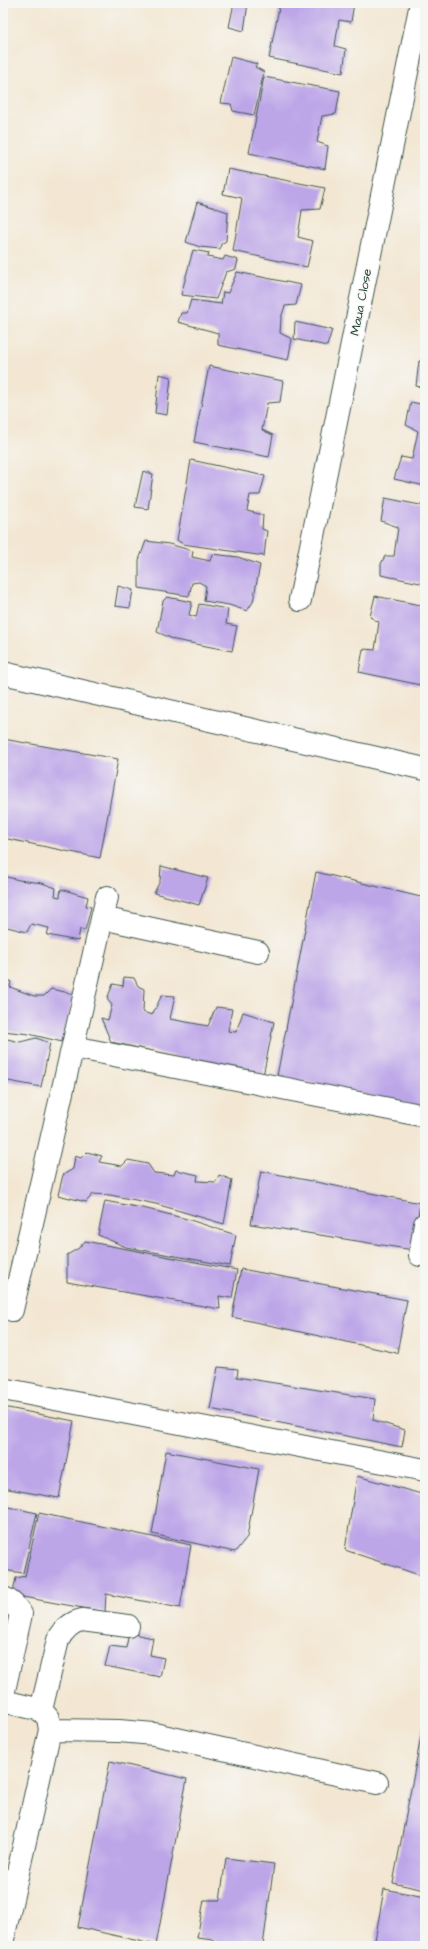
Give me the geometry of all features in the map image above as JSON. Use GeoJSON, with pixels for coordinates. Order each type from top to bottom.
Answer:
{"type":"FeatureCollection","features":[{"type":"Feature","properties":{"kind":"street","name":"Maua Close"},"geometry":{"type":"LineString","coordinates":[[300,600],[420,3]]}},
{"type":"Feature","properties":{"kind":"street"},"geometry":{"type":"LineString","coordinates":[[3,673],[425,769]]}},
{"type":"Feature","properties":{"kind":"street"},"geometry":{"type":"LineString","coordinates":[[12,1310],[104,907],[258,952]]}},
{"type":"Feature","properties":{"kind":"street"},"geometry":{"type":"LineString","coordinates":[[73,1047],[425,1116]]}},
{"type":"Feature","properties":{"kind":"street"},"geometry":{"type":"LineString","coordinates":[[420,1255],[425,1224]]}},
{"type":"Feature","properties":{"kind":"street"},"geometry":{"type":"LineString","coordinates":[[3,1389],[425,1470]]}},
{"type":"Feature","properties":{"kind":"street"},"geometry":{"type":"LineString","coordinates":[[3,1598],[16,1606],[21,1614],[3,1695]]}},
{"type":"Feature","properties":{"kind":"street"},"geometry":{"type":"LineString","coordinates":[[41,1710],[58,1640],[64,1631],[77,1621],[82,1620],[128,1626]]}},
{"type":"Feature","properties":{"kind":"street"},"geometry":{"type":"LineString","coordinates":[[3,1701],[41,1710],[48,1718],[50,1730],[3,1939]]}},
{"type":"Feature","properties":{"kind":"street"},"geometry":{"type":"LineString","coordinates":[[50,1730],[119,1730],[154,1734],[377,1783]]}},
{"type":"Feature","properties":{"kind":"building"},"geometry":{"type":"Polygon","coordinates":[[[234,3],[248,3],[244,31],[229,27],[234,3]]]}},
{"type":"Feature","properties":{"kind":"building"},"geometry":{"type":"Polygon","coordinates":[[[280,3],[354,3],[351,22],[339,20],[335,46],[346,49],[343,73],[269,58],[280,3]]]}},
{"type":"Feature","properties":{"kind":"building"},"geometry":{"type":"Polygon","coordinates":[[[231,57],[257,64],[255,67],[264,72],[254,115],[233,111],[231,104],[221,103],[231,57]]]}},
{"type":"Feature","properties":{"kind":"building"},"geometry":{"type":"Polygon","coordinates":[[[264,77],[340,91],[336,114],[322,116],[317,142],[328,146],[325,169],[249,153],[264,77]]]}},
{"type":"Feature","properties":{"kind":"building"},"geometry":{"type":"Polygon","coordinates":[[[228,169],[325,188],[320,209],[302,210],[298,237],[313,241],[307,267],[233,251],[242,198],[223,194],[228,169]]]}},
{"type":"Feature","properties":{"kind":"building"},"geometry":{"type":"Polygon","coordinates":[[[197,202],[228,212],[226,241],[221,244],[220,249],[200,247],[186,242],[197,202]]]}},
{"type":"Feature","properties":{"kind":"building"},"geometry":{"type":"Polygon","coordinates":[[[193,250],[209,253],[208,257],[223,260],[225,256],[238,260],[236,269],[226,272],[216,299],[181,295],[193,250]]]}},
{"type":"Feature","properties":{"kind":"building"},"geometry":{"type":"Polygon","coordinates":[[[237,272],[301,285],[296,305],[285,306],[281,318],[280,333],[292,339],[288,360],[218,345],[218,333],[178,322],[181,313],[187,313],[191,300],[221,304],[223,292],[228,293],[237,272]]]}},
{"type":"Feature","properties":{"kind":"building"},"geometry":{"type":"Polygon","coordinates":[[[295,322],[332,330],[327,346],[294,339],[295,322]]]}},
{"type":"Feature","properties":{"kind":"building"},"geometry":{"type":"Polygon","coordinates":[[[419,361],[425,362],[425,388],[416,386],[419,361]]]}},
{"type":"Feature","properties":{"kind":"building"},"geometry":{"type":"Polygon","coordinates":[[[209,366],[283,381],[280,402],[267,403],[262,430],[273,435],[269,457],[194,442],[209,366]]]}},
{"type":"Feature","properties":{"kind":"building"},"geometry":{"type":"Polygon","coordinates":[[[159,374],[171,377],[167,415],[155,413],[159,374]]]}},
{"type":"Feature","properties":{"kind":"building"},"geometry":{"type":"Polygon","coordinates":[[[411,402],[425,405],[425,486],[394,479],[401,457],[412,459],[418,431],[406,425],[411,402]]]}},
{"type":"Feature","properties":{"kind":"building"},"geometry":{"type":"Polygon","coordinates":[[[191,460],[265,476],[260,495],[250,495],[247,511],[263,515],[262,529],[267,531],[264,556],[183,544],[177,540],[191,460]]]}},
{"type":"Feature","properties":{"kind":"building"},"geometry":{"type":"Polygon","coordinates":[[[143,471],[153,474],[148,509],[135,507],[143,471]]]}},
{"type":"Feature","properties":{"kind":"building"},"geometry":{"type":"Polygon","coordinates":[[[385,498],[425,506],[425,584],[381,575],[381,564],[385,556],[394,556],[398,527],[381,521],[385,498]]]}},
{"type":"Feature","properties":{"kind":"building"},"geometry":{"type":"Polygon","coordinates":[[[146,541],[169,544],[193,551],[192,557],[210,561],[212,554],[238,557],[260,565],[253,602],[247,611],[229,605],[204,601],[206,586],[199,582],[192,583],[189,596],[139,588],[139,560],[146,541]]]}},
{"type":"Feature","properties":{"kind":"building"},"geometry":{"type":"Polygon","coordinates":[[[118,586],[133,590],[130,608],[115,606],[118,586]]]}},
{"type":"Feature","properties":{"kind":"building"},"geometry":{"type":"Polygon","coordinates":[[[375,596],[425,606],[425,686],[359,672],[363,649],[375,650],[379,622],[370,617],[375,596]]]}},
{"type":"Feature","properties":{"kind":"building"},"geometry":{"type":"Polygon","coordinates":[[[167,597],[192,602],[189,615],[196,617],[199,604],[228,609],[226,624],[237,626],[232,651],[175,640],[157,632],[163,601],[167,597]]]}},
{"type":"Feature","properties":{"kind":"building"},"geometry":{"type":"Polygon","coordinates":[[[3,739],[118,759],[100,858],[3,838],[3,739]]]}},
{"type":"Feature","properties":{"kind":"building"},"geometry":{"type":"Polygon","coordinates":[[[161,866],[208,878],[199,905],[154,893],[160,881],[161,866]]]}},
{"type":"Feature","properties":{"kind":"building"},"geometry":{"type":"Polygon","coordinates":[[[316,872],[425,898],[425,1108],[277,1076],[316,872]]]}},
{"type":"Feature","properties":{"kind":"building"},"geometry":{"type":"Polygon","coordinates":[[[3,876],[42,883],[56,888],[55,896],[60,897],[61,889],[88,897],[86,906],[91,907],[85,931],[80,929],[78,941],[47,935],[49,928],[31,924],[27,932],[3,926],[3,876]]]}},
{"type":"Feature","properties":{"kind":"building"},"geometry":{"type":"Polygon","coordinates":[[[124,977],[134,978],[138,986],[144,989],[143,1012],[152,1015],[162,995],[175,996],[170,1019],[208,1026],[216,1007],[232,1009],[228,1031],[236,1032],[243,1012],[274,1022],[263,1076],[111,1042],[101,1018],[108,1020],[112,1005],[107,999],[113,984],[123,986],[124,977]]]}},
{"type":"Feature","properties":{"kind":"building"},"geometry":{"type":"Polygon","coordinates":[[[3,980],[11,981],[10,987],[34,996],[44,996],[51,989],[74,994],[62,1042],[29,1034],[3,1031],[3,980]]]}},
{"type":"Feature","properties":{"kind":"building"},"geometry":{"type":"Polygon","coordinates":[[[3,1038],[20,1042],[36,1038],[50,1043],[41,1087],[3,1080],[3,1038]]]}},
{"type":"Feature","properties":{"kind":"building"},"geometry":{"type":"Polygon","coordinates":[[[87,1152],[102,1156],[99,1162],[122,1166],[128,1160],[148,1164],[154,1173],[174,1175],[176,1170],[198,1175],[197,1181],[216,1182],[219,1175],[232,1180],[224,1224],[156,1204],[110,1195],[93,1194],[86,1202],[58,1195],[63,1175],[73,1169],[75,1156],[81,1158],[87,1152]]]}},
{"type":"Feature","properties":{"kind":"building"},"geometry":{"type":"Polygon","coordinates":[[[261,1171],[420,1203],[413,1250],[251,1224],[261,1171]]]}},
{"type":"Feature","properties":{"kind":"building"},"geometry":{"type":"Polygon","coordinates":[[[105,1201],[187,1219],[236,1235],[230,1266],[126,1247],[98,1235],[105,1201]]]}},
{"type":"Feature","properties":{"kind":"building"},"geometry":{"type":"Polygon","coordinates":[[[85,1241],[237,1270],[232,1298],[219,1296],[220,1309],[67,1282],[67,1255],[79,1248],[85,1241]]]}},
{"type":"Feature","properties":{"kind":"building"},"geometry":{"type":"Polygon","coordinates":[[[241,1269],[407,1300],[397,1353],[232,1317],[241,1269]]]}},
{"type":"Feature","properties":{"kind":"building"},"geometry":{"type":"Polygon","coordinates":[[[218,1367],[238,1369],[237,1377],[375,1399],[373,1420],[405,1430],[402,1447],[210,1409],[218,1367]]]}},
{"type":"Feature","properties":{"kind":"building"},"geometry":{"type":"Polygon","coordinates":[[[3,1407],[74,1421],[59,1498],[3,1488],[3,1407]]]}},
{"type":"Feature","properties":{"kind":"building"},"geometry":{"type":"Polygon","coordinates":[[[166,1451],[259,1469],[247,1537],[235,1552],[152,1534],[166,1451]]]}},
{"type":"Feature","properties":{"kind":"building"},"geometry":{"type":"Polygon","coordinates":[[[357,1476],[425,1495],[425,1577],[345,1550],[357,1476]]]}},
{"type":"Feature","properties":{"kind":"building"},"geometry":{"type":"Polygon","coordinates":[[[3,1506],[37,1513],[23,1573],[3,1570],[3,1506]]]}},
{"type":"Feature","properties":{"kind":"building"},"geometry":{"type":"Polygon","coordinates":[[[39,1513],[191,1545],[180,1608],[106,1594],[105,1612],[12,1595],[16,1578],[25,1576],[39,1513]]]}},
{"type":"Feature","properties":{"kind":"building"},"geometry":{"type":"Polygon","coordinates":[[[129,1633],[153,1638],[150,1655],[164,1658],[160,1677],[105,1666],[110,1646],[126,1648],[129,1633]]]}},
{"type":"Feature","properties":{"kind":"building"},"geometry":{"type":"Polygon","coordinates":[[[425,1721],[425,1890],[393,1883],[425,1721]]]}},
{"type":"Feature","properties":{"kind":"building"},"geometry":{"type":"Polygon","coordinates":[[[110,1761],[187,1779],[156,1945],[78,1927],[110,1761]]]}},
{"type":"Feature","properties":{"kind":"building"},"geometry":{"type":"Polygon","coordinates":[[[226,1858],[274,1864],[263,1946],[213,1946],[214,1940],[197,1938],[204,1900],[220,1900],[226,1858]]]}},
{"type":"Feature","properties":{"kind":"building"},"geometry":{"type":"Polygon","coordinates":[[[384,1889],[425,1897],[425,1946],[374,1946],[384,1889]]]}}]}
